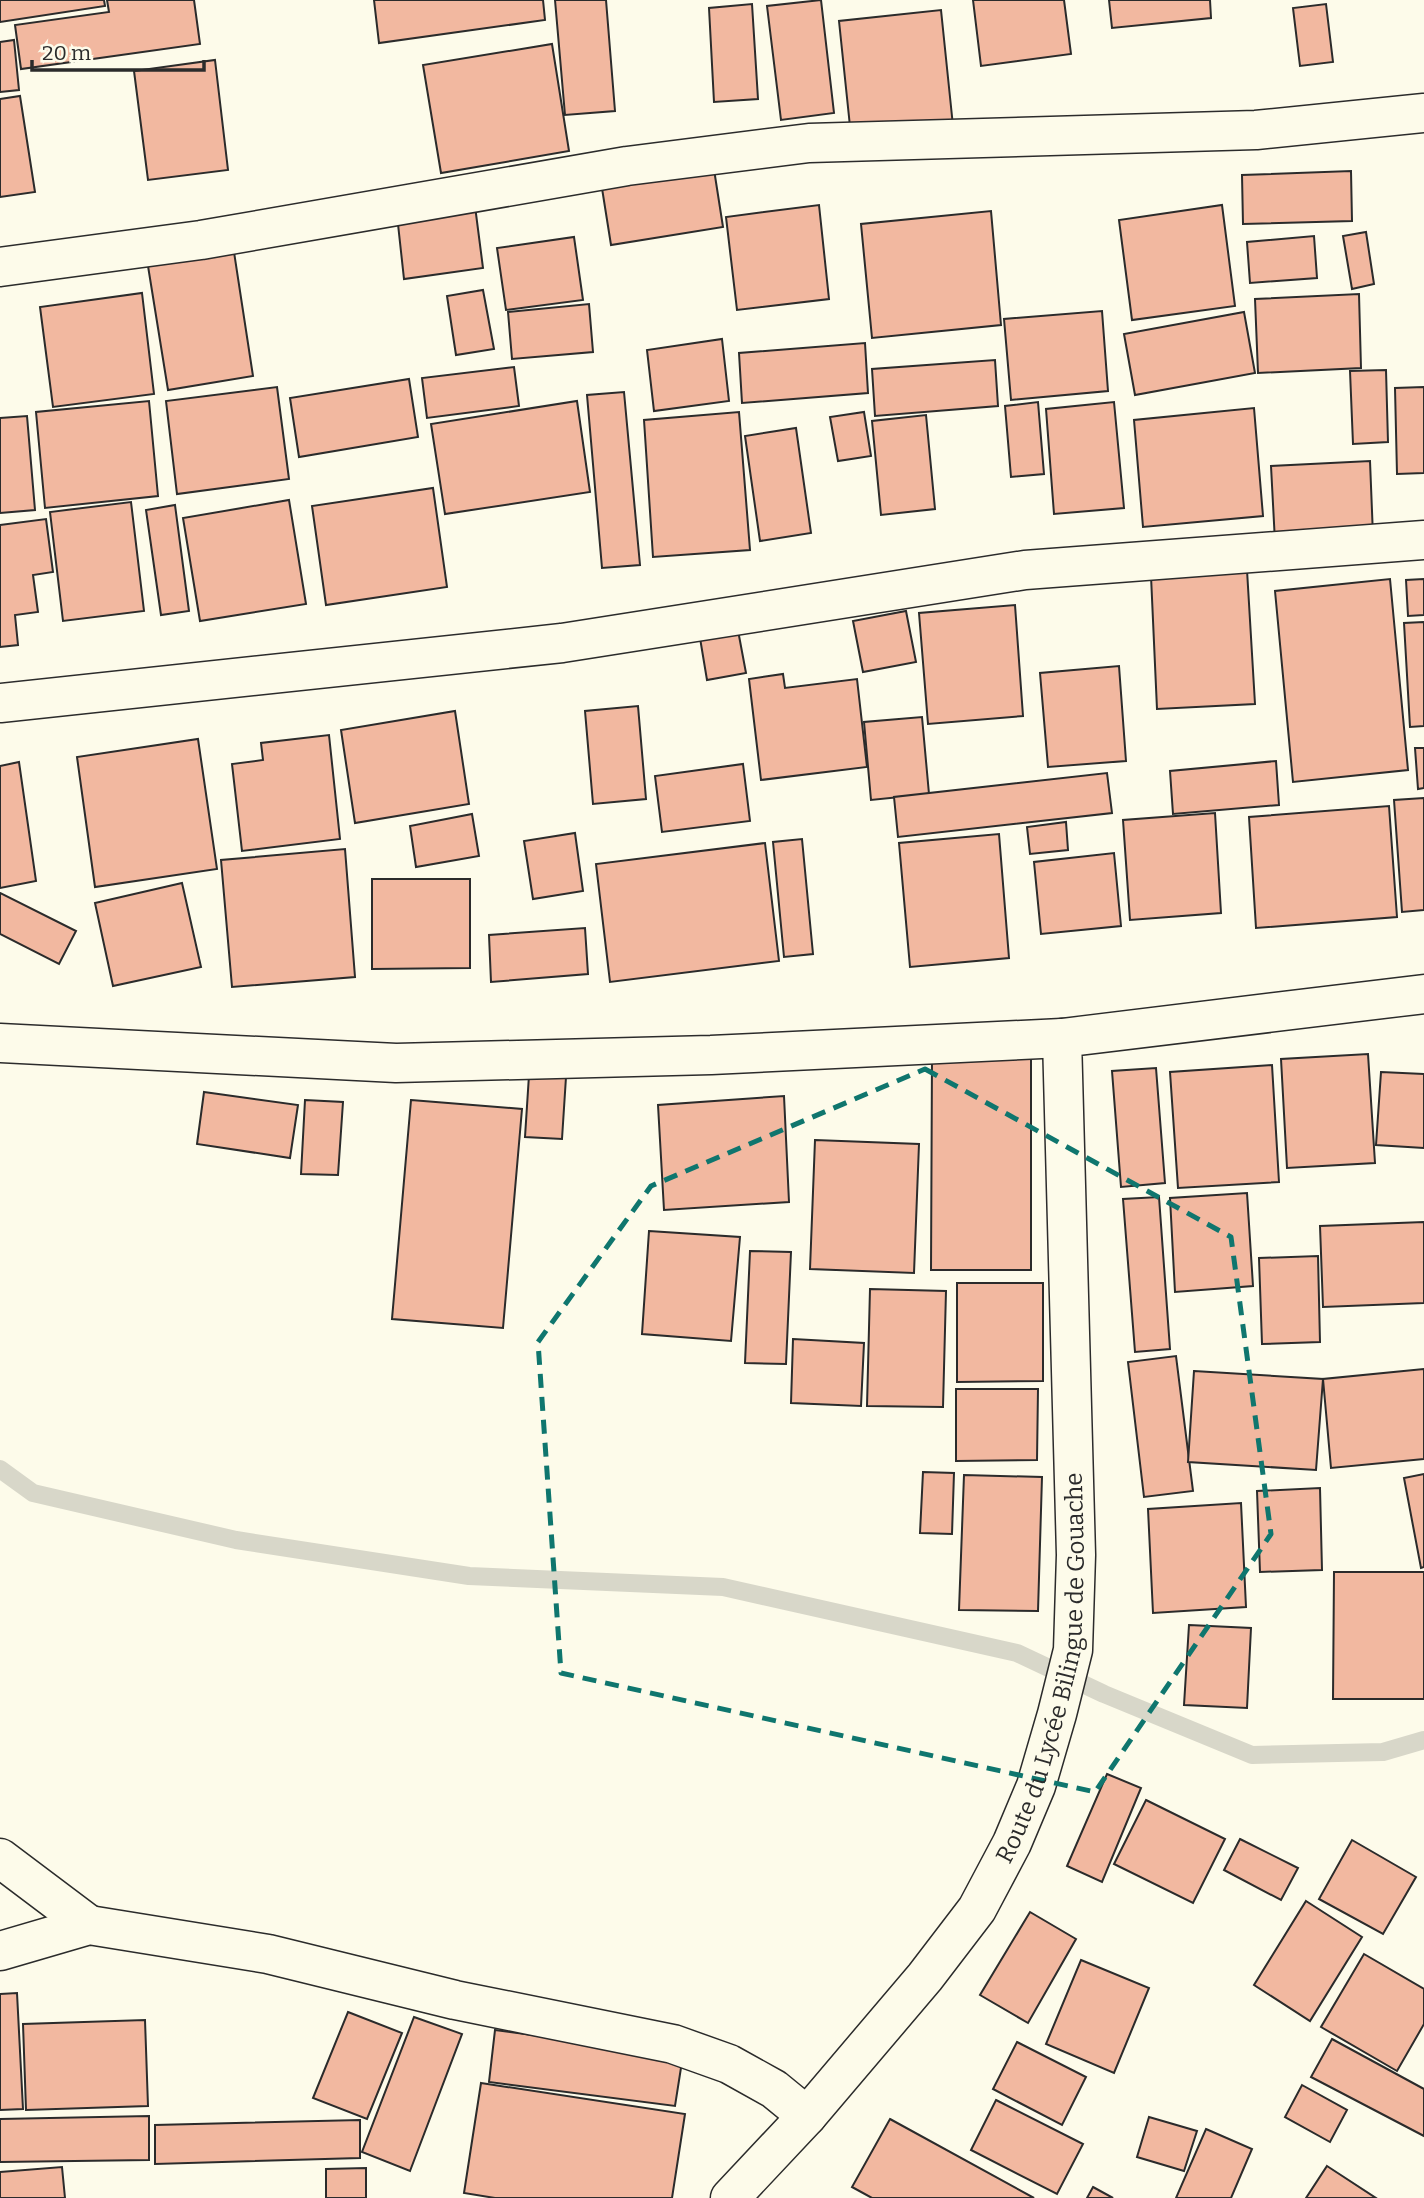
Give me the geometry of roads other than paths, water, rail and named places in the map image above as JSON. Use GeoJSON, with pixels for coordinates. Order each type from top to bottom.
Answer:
{"type":"FeatureCollection","features":[{"type":"Feature","properties":{"kind":"street"},"geometry":{"type":"LineString","coordinates":[[0,267],[201,240],[627,166],[809,143],[1256,130],[1424,113]]}},
{"type":"Feature","properties":{"kind":"street"},"geometry":{"type":"LineString","coordinates":[[0,703],[562,643],[1025,570],[1424,540]]}},
{"type":"Feature","properties":{"kind":"street"},"geometry":{"type":"LineString","coordinates":[[0,1043],[396,1063],[711,1055],[1062,1038],[1424,993]]}},
{"type":"Feature","properties":{"kind":"street","name":"Route du Lycée Bilingue de Gouache"},"geometry":{"type":"LineString","coordinates":[[730,2198],[807,2116],[925,1977],[977,1909],[1012,1843],[1036,1786],[1057,1714],[1073,1650],[1076,1555],[1062,1038]]}},
{"type":"Feature","properties":{"kind":"street"},"geometry":{"type":"LineString","coordinates":[[0,1858],[89,1926]]}},
{"type":"Feature","properties":{"kind":"street"},"geometry":{"type":"LineString","coordinates":[[0,1951],[89,1926],[268,1954],[455,2000],[673,2044],[729,2064],[774,2089],[807,2116]]}},
{"type":"Feature","properties":{"kind":"waterway"},"geometry":{"type":"LineString","coordinates":[[0,1469],[33,1493],[236,1540],[469,1576],[723,1587],[1017,1653],[1104,1694],[1252,1755],[1383,1752],[1424,1740]]}}]}
